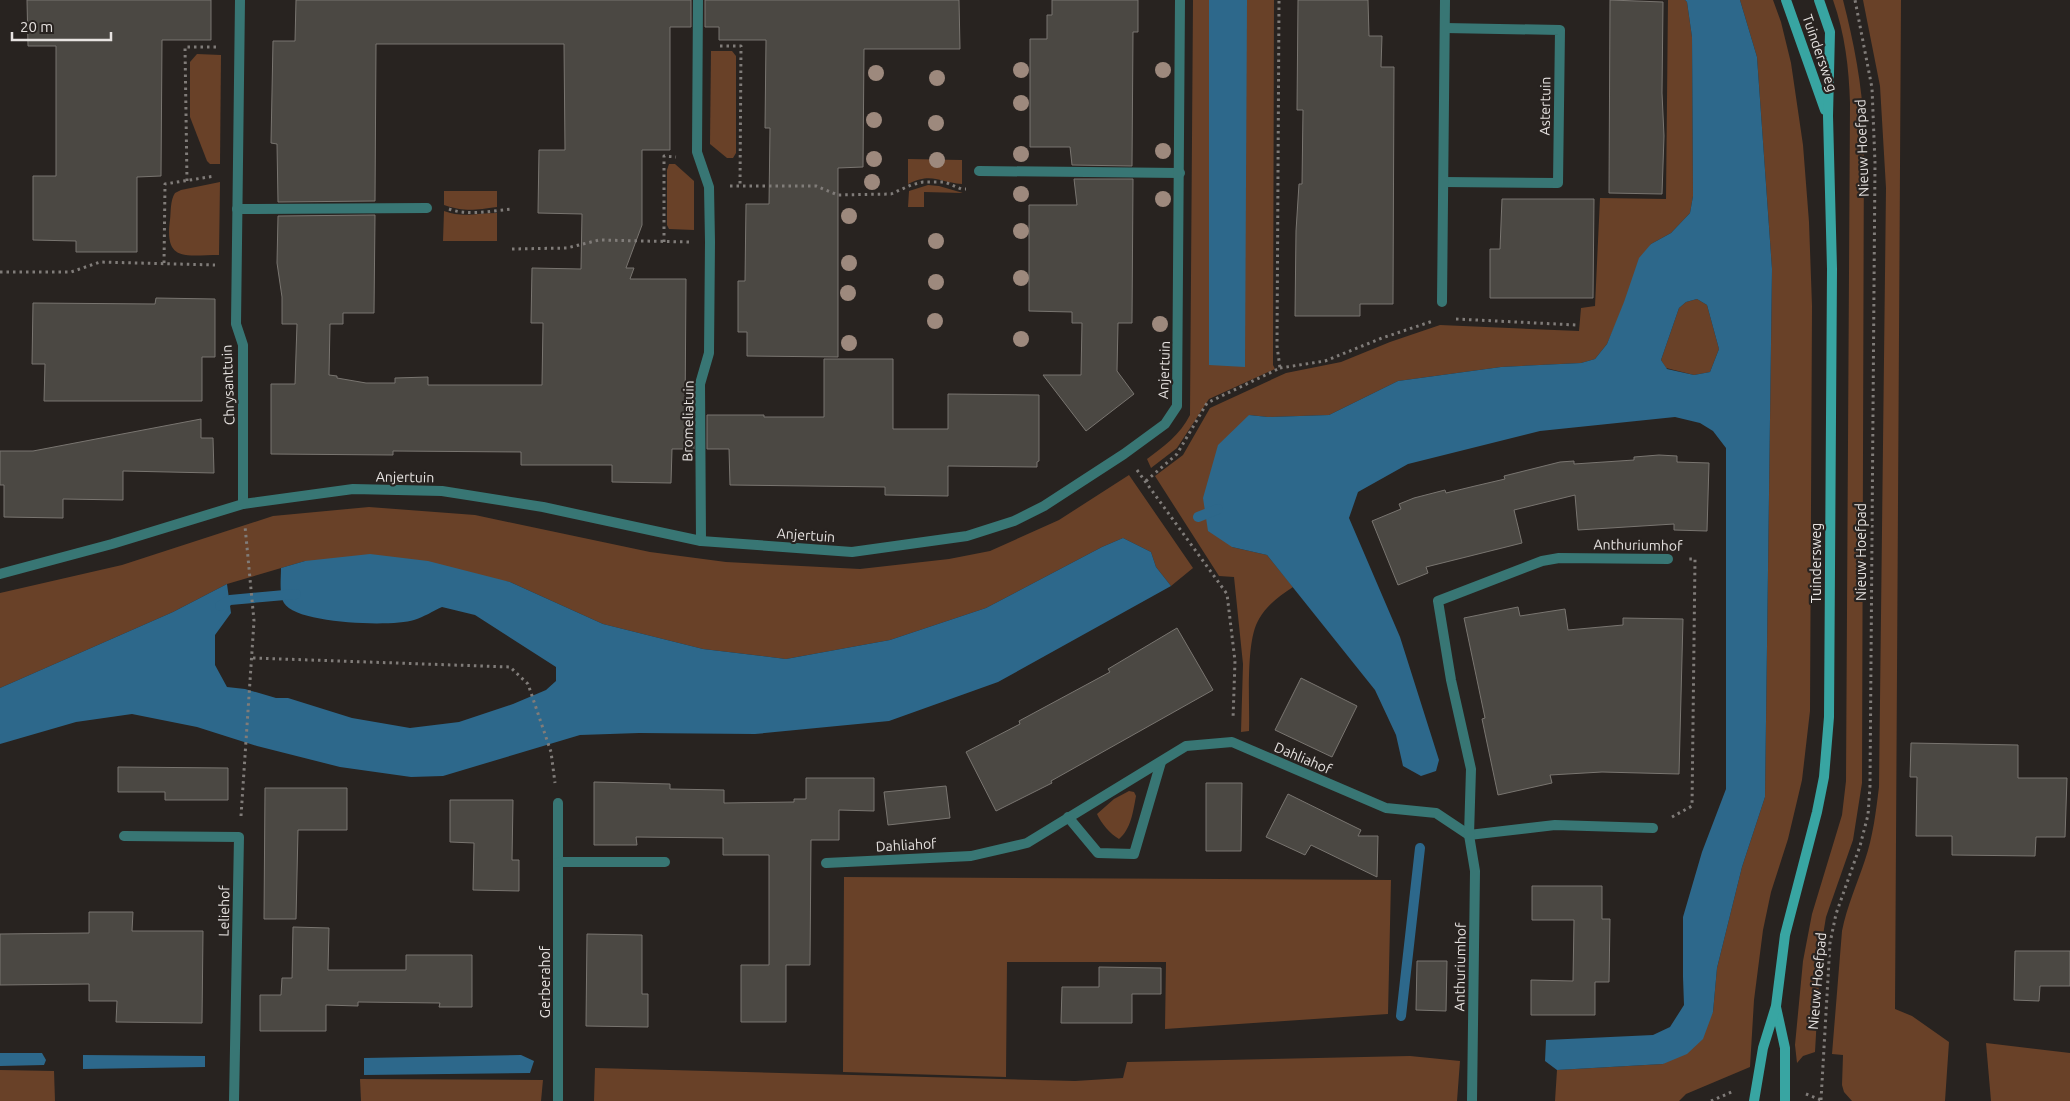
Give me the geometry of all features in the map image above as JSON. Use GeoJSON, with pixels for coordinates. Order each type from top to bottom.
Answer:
{"type":"FeatureCollection","features":[{"type":"Feature","properties":{"kind":"main road","name":"Tuindersweg"},"geometry":{"type":"LineString","coordinates":[[1786,0],[1828,116]]}},
{"type":"Feature","properties":{"kind":"main road","name":"Tuindersweg"},"geometry":{"type":"LineString","coordinates":[[1754,1101],[1763,1048],[1776,1006],[1785,935],[1817,812],[1822,786],[1829,716],[1832,269],[1828,116],[1830,32],[1819,0]]}},
{"type":"Feature","properties":{"kind":"main road","name":"Tuindersweg"},"geometry":{"type":"LineString","coordinates":[[1776,1006],[1785,1048],[1785,1101]]}},
{"type":"Feature","properties":{"kind":"street","name":"Chrysanttuin"},"geometry":{"type":"LineString","coordinates":[[240,0],[236,324],[243,345],[243,504]]}},
{"type":"Feature","properties":{"kind":"street","name":"Bromeliatuin"},"geometry":{"type":"LineString","coordinates":[[698,0],[697,152],[709,187],[710,242],[709,353],[700,384],[701,542]]}},
{"type":"Feature","properties":{"kind":"street","name":"Anjertuin"},"geometry":{"type":"LineString","coordinates":[[0,574],[112,544],[243,504],[353,489],[442,491],[543,507],[701,542],[852,552],[966,536],[1014,521],[1044,506],[1124,454],[1165,424],[1177,406],[1180,0]]}},
{"type":"Feature","properties":{"kind":"street"},"geometry":{"type":"LineString","coordinates":[[1442,302],[1445,0]]}},
{"type":"Feature","properties":{"kind":"street","name":"Astertuin"},"geometry":{"type":"LineString","coordinates":[[1444,182],[1558,183],[1560,30],[1445,28]]}},
{"type":"Feature","properties":{"kind":"street"},"geometry":{"type":"LineString","coordinates":[[979,171],[1180,173]]}},
{"type":"Feature","properties":{"kind":"street"},"geometry":{"type":"LineString","coordinates":[[237,209],[427,208]]}},
{"type":"Feature","properties":{"kind":"street","name":"Anthuriumhof"},"geometry":{"type":"LineString","coordinates":[[1472,1101],[1475,871],[1469,834],[1471,769],[1451,680],[1438,601],[1542,562],[1559,558],[1668,559]]}},
{"type":"Feature","properties":{"kind":"street","name":"Dahliahof"},"geometry":{"type":"LineString","coordinates":[[826,863],[971,856],[1027,843],[1186,746],[1232,742],[1386,808],[1436,813],[1469,834]]}},
{"type":"Feature","properties":{"kind":"street"},"geometry":{"type":"LineString","coordinates":[[1068,818],[1098,852],[1134,854],[1161,762]]}},
{"type":"Feature","properties":{"kind":"street","name":"Gerberahof"},"geometry":{"type":"LineString","coordinates":[[558,804],[558,1101]]}},
{"type":"Feature","properties":{"kind":"street"},"geometry":{"type":"LineString","coordinates":[[1469,834],[1555,825],[1653,828]]}},
{"type":"Feature","properties":{"kind":"street"},"geometry":{"type":"LineString","coordinates":[[124,836],[239,837]]}},
{"type":"Feature","properties":{"kind":"street","name":"Leliehof"},"geometry":{"type":"LineString","coordinates":[[234,1101],[239,837]]}},
{"type":"Feature","properties":{"kind":"street"},"geometry":{"type":"LineString","coordinates":[[559,862],[665,862]]}},
{"type":"Feature","properties":{"kind":"path"},"geometry":{"type":"LineString","coordinates":[[1279,0],[1277,346],[1280,368]]}},
{"type":"Feature","properties":{"kind":"path","name":"Nieuw Hoefpad"},"geometry":{"type":"LineString","coordinates":[[1821,1101],[1830,943],[1836,914],[1868,815],[1870,786],[1875,163],[1872,88],[1855,0]]}},
{"type":"Feature","properties":{"kind":"path"},"geometry":{"type":"LineString","coordinates":[[697,46],[741,46],[740,186]]}},
{"type":"Feature","properties":{"kind":"path"},"geometry":{"type":"LineString","coordinates":[[186,180],[185,47],[239,48]]}},
{"type":"Feature","properties":{"kind":"path"},"geometry":{"type":"LineString","coordinates":[[664,242],[664,156],[699,158]]}},
{"type":"Feature","properties":{"kind":"path"},"geometry":{"type":"LineString","coordinates":[[164,263],[165,184],[238,172]]}},
{"type":"Feature","properties":{"kind":"path"},"geometry":{"type":"LineString","coordinates":[[709,187],[816,186],[838,195],[891,194],[923,182],[945,182],[961,189],[970,189]]}},
{"type":"Feature","properties":{"kind":"path"},"geometry":{"type":"LineString","coordinates":[[427,208],[446,208],[456,211],[473,212],[512,209]]}},
{"type":"Feature","properties":{"kind":"path"},"geometry":{"type":"LineString","coordinates":[[512,249],[567,248],[600,240],[710,242]]}},
{"type":"Feature","properties":{"kind":"path"},"geometry":{"type":"LineString","coordinates":[[0,272],[71,272],[100,262],[237,265]]}},
{"type":"Feature","properties":{"kind":"path"},"geometry":{"type":"LineString","coordinates":[[1146,480],[1177,454],[1207,403],[1280,368],[1325,362],[1382,338],[1440,319]]}},
{"type":"Feature","properties":{"kind":"path"},"geometry":{"type":"LineString","coordinates":[[1449,319],[1576,325]]}},
{"type":"Feature","properties":{"kind":"path"},"geometry":{"type":"LineString","coordinates":[[1124,454],[1146,480],[1227,594],[1235,661],[1232,742]]}},
{"type":"Feature","properties":{"kind":"path"},"geometry":{"type":"LineString","coordinates":[[239,837],[247,748],[254,621],[243,504]]}},
{"type":"Feature","properties":{"kind":"path","name":"Anthuriumhof"},"geometry":{"type":"LineString","coordinates":[[1653,828],[1692,806],[1695,559],[1668,559]]}},
{"type":"Feature","properties":{"kind":"path"},"geometry":{"type":"LineString","coordinates":[[253,658],[510,667],[528,684],[551,752],[558,804]]}},
{"type":"Feature","properties":{"kind":"shaded area"},"geometry":{"type":"Polygon","coordinates":[[[1193,0],[1274,0],[1273,365],[1275,369],[1209,399],[1177,448],[1151,468],[1147,459],[1176,434],[1190,415],[1193,0]]]}},
{"type":"Feature","properties":{"kind":"shaded area"},"geometry":{"type":"Polygon","coordinates":[[[1668,0],[1685,0],[1687,2],[1692,37],[1693,196],[1690,213],[1671,233],[1651,244],[1607,344],[1595,359],[1581,363],[1501,367],[1398,381],[1329,415],[1268,417],[1249,415],[1232,547],[1267,555],[1293,587],[1270,605],[1262,614],[1255,629],[1250,657],[1249,731],[1241,732],[1243,664],[1234,577],[1219,576],[1155,476],[1183,455],[1210,408],[1286,373],[1341,362],[1390,342],[1440,325],[1579,331],[1581,308],[1595,306],[1600,198],[1666,199],[1668,0]]]}},
{"type":"Feature","properties":{"kind":"shaded area"},"geometry":{"type":"Polygon","coordinates":[[[1740,0],[1773,0],[1781,22],[1791,63],[1803,145],[1809,222],[1812,306],[1810,711],[1802,780],[1788,839],[1771,892],[1763,930],[1754,1000],[1750,1067],[1686,1094],[1679,1101],[1555,1101],[1557,1070],[1663,1064],[1713,1012],[1717,968],[1742,867],[1765,797],[1772,269],[1757,57],[1740,0]]]}},
{"type":"Feature","properties":{"kind":"shaded area"},"geometry":{"type":"Polygon","coordinates":[[[1833,0],[1843,0],[1847,16],[1859,80],[1864,128],[1862,783],[1853,840],[1826,917],[1821,947],[1815,1052],[1803,1056],[1797,1063],[1795,1045],[1803,961],[1812,914],[1842,815],[1846,781],[1850,103],[1846,51],[1833,0]]]}},
{"type":"Feature","properties":{"kind":"shaded area"},"geometry":{"type":"Polygon","coordinates":[[[1863,0],[1901,0],[1895,1009],[1912,1016],[1949,1042],[1945,1101],[1852,1101],[1844,1092],[1842,1085],[1843,1055],[1832,1054],[1842,931],[1870,842],[1879,787],[1886,188],[1880,86],[1863,0]]]}},
{"type":"Feature","properties":{"kind":"shaded area"},"geometry":{"type":"Polygon","coordinates":[[[711,51],[732,51],[736,56],[736,153],[733,158],[727,158],[710,144],[711,51]]]}},
{"type":"Feature","properties":{"kind":"shaded area"},"geometry":{"type":"Polygon","coordinates":[[[197,54],[221,55],[220,164],[210,164],[207,161],[190,117],[190,62],[197,54]]]}},
{"type":"Feature","properties":{"kind":"shaded area"},"geometry":{"type":"Polygon","coordinates":[[[908,159],[962,160],[962,184],[929,178],[916,180],[908,184],[908,159]]]}},
{"type":"Feature","properties":{"kind":"shaded area"},"geometry":{"type":"Polygon","coordinates":[[[669,164],[675,164],[694,181],[694,230],[669,229],[667,225],[667,170],[669,164]]]}},
{"type":"Feature","properties":{"kind":"shaded area"},"geometry":{"type":"Polygon","coordinates":[[[220,182],[219,255],[197,256],[180,254],[174,250],[169,234],[173,196],[181,190],[220,182]]]}},
{"type":"Feature","properties":{"kind":"shaded area"},"geometry":{"type":"Polygon","coordinates":[[[928,185],[963,193],[924,192],[924,207],[908,207],[909,191],[928,185]]]}},
{"type":"Feature","properties":{"kind":"shaded area"},"geometry":{"type":"Polygon","coordinates":[[[444,191],[497,191],[497,207],[470,210],[444,205],[444,191]]]}},
{"type":"Feature","properties":{"kind":"shaded area"},"geometry":{"type":"Polygon","coordinates":[[[444,211],[464,215],[497,213],[497,241],[443,241],[444,211]]]}},
{"type":"Feature","properties":{"kind":"shaded area"},"geometry":{"type":"Polygon","coordinates":[[[1697,299],[1707,305],[1719,349],[1710,372],[1694,375],[1666,368],[1661,360],[1679,308],[1686,302],[1697,299]]]}},
{"type":"Feature","properties":{"kind":"shaded area"},"geometry":{"type":"Polygon","coordinates":[[[1129,475],[1193,568],[1171,586],[1156,567],[1151,552],[1123,538],[1102,547],[986,608],[890,640],[786,659],[703,649],[603,624],[510,582],[305,561],[227,584],[173,612],[0,688],[0,593],[122,565],[273,516],[369,507],[475,515],[650,552],[726,562],[860,569],[949,559],[990,551],[1059,520],[1129,475]]]}},
{"type":"Feature","properties":{"kind":"shaded area"},"geometry":{"type":"Polygon","coordinates":[[[1129,791],[1134,792],[1136,796],[1134,808],[1129,825],[1119,839],[1106,828],[1097,814],[1114,799],[1129,791]]]}},
{"type":"Feature","properties":{"kind":"shaded area"},"geometry":{"type":"Polygon","coordinates":[[[844,877],[1391,880],[1388,1014],[1165,1029],[1166,962],[1007,962],[1006,1077],[843,1072],[844,877]]]}},
{"type":"Feature","properties":{"kind":"shaded area"},"geometry":{"type":"Polygon","coordinates":[[[1986,1043],[2070,1053],[2070,1101],[1991,1101],[1986,1043]]]}},
{"type":"Feature","properties":{"kind":"shaded area"},"geometry":{"type":"Polygon","coordinates":[[[1410,1056],[1460,1061],[1457,1101],[594,1101],[595,1068],[1075,1081],[1123,1078],[1127,1062],[1410,1056]]]}},
{"type":"Feature","properties":{"kind":"shaded area"},"geometry":{"type":"Polygon","coordinates":[[[0,1070],[54,1071],[55,1101],[0,1101],[0,1070]]]}},
{"type":"Feature","properties":{"kind":"shaded area"},"geometry":{"type":"Polygon","coordinates":[[[360,1079],[543,1080],[541,1101],[361,1101],[360,1079]]]}},
{"type":"Feature","properties":{"kind":"water"},"geometry":{"type":"Polygon","coordinates":[[[1209,0],[1247,0],[1245,367],[1209,365],[1209,0]]]}},
{"type":"Feature","properties":{"kind":"water"},"geometry":{"type":"Polygon","coordinates":[[[1685,0],[1740,0],[1757,57],[1772,269],[1765,797],[1742,867],[1717,968],[1713,1012],[1703,1039],[1687,1054],[1663,1064],[1557,1070],[1545,1061],[1546,1040],[1653,1035],[1670,1027],[1684,1005],[1683,917],[1702,852],[1726,789],[1726,448],[1713,431],[1700,423],[1675,417],[1540,431],[1408,464],[1358,492],[1349,518],[1400,637],[1439,760],[1436,771],[1421,776],[1403,766],[1396,735],[1375,690],[1267,555],[1232,547],[1208,531],[1203,498],[1218,445],[1249,415],[1268,417],[1329,415],[1398,381],[1501,367],[1581,363],[1595,359],[1607,344],[1639,258],[1651,244],[1671,233],[1690,213],[1693,196],[1692,37],[1687,2],[1685,0]],[[1697,299],[1686,302],[1679,308],[1661,360],[1667,369],[1694,375],[1710,372],[1719,349],[1707,305],[1697,299]]]}},
{"type":"Feature","properties":{"kind":"water"},"geometry":{"type":"Polygon","coordinates":[[[1123,538],[1151,552],[1156,567],[1171,586],[998,682],[889,721],[755,734],[639,733],[580,735],[443,776],[411,777],[340,767],[257,746],[197,727],[132,714],[76,722],[0,744],[0,688],[173,612],[227,584],[231,613],[215,635],[215,665],[227,687],[245,689],[276,698],[288,698],[352,718],[410,728],[459,722],[513,704],[546,690],[556,681],[556,667],[475,615],[442,607],[414,620],[366,623],[306,616],[292,610],[282,599],[281,568],[305,561],[370,554],[428,561],[510,582],[603,624],[703,649],[786,659],[890,640],[986,608],[1102,547],[1123,538]]]}},
{"type":"Feature","properties":{"kind":"water"},"geometry":{"type":"Polygon","coordinates":[[[0,1053],[42,1053],[46,1060],[44,1065],[0,1066],[0,1053]]]}},
{"type":"Feature","properties":{"kind":"water"},"geometry":{"type":"Polygon","coordinates":[[[83,1055],[205,1056],[205,1067],[83,1069],[83,1055]]]}},
{"type":"Feature","properties":{"kind":"water"},"geometry":{"type":"Polygon","coordinates":[[[521,1055],[534,1061],[530,1073],[364,1075],[364,1058],[521,1055]]]}},
{"type":"Feature","properties":{"kind":"building"},"geometry":{"type":"Polygon","coordinates":[[[27,0],[211,0],[211,40],[162,40],[161,176],[137,177],[137,252],[76,252],[76,241],[33,240],[33,176],[56,176],[56,46],[28,46],[27,0]]]}},
{"type":"Feature","properties":{"kind":"building"},"geometry":{"type":"Polygon","coordinates":[[[296,0],[691,0],[691,27],[670,27],[670,150],[642,150],[642,225],[626,268],[634,268],[630,279],[686,279],[685,418],[686,414],[693,414],[694,449],[672,449],[671,483],[612,482],[612,465],[521,465],[521,452],[393,451],[393,455],[271,454],[271,384],[295,384],[297,324],[282,324],[282,297],[277,263],[278,216],[375,215],[374,313],[343,313],[343,324],[330,324],[329,375],[337,376],[337,378],[366,383],[395,383],[395,378],[428,377],[428,385],[542,385],[543,323],[531,323],[532,268],[581,269],[582,214],[538,213],[539,150],[565,150],[564,44],[376,44],[375,201],[278,202],[277,144],[271,143],[273,41],[295,41],[296,0]]]}},
{"type":"Feature","properties":{"kind":"building"},"geometry":{"type":"Polygon","coordinates":[[[705,0],[959,0],[960,49],[864,49],[863,167],[838,168],[838,357],[747,356],[747,332],[738,332],[738,281],[745,281],[746,204],[769,204],[770,128],[765,128],[766,40],[719,40],[719,27],[705,27],[705,0]]]}},
{"type":"Feature","properties":{"kind":"building"},"geometry":{"type":"Polygon","coordinates":[[[1052,0],[1138,0],[1138,32],[1133,32],[1132,166],[1072,165],[1070,147],[1030,147],[1030,39],[1047,39],[1047,15],[1052,15],[1052,0]]]}},
{"type":"Feature","properties":{"kind":"building"},"geometry":{"type":"Polygon","coordinates":[[[1298,0],[1368,0],[1369,36],[1382,36],[1381,67],[1394,67],[1393,304],[1360,304],[1360,316],[1295,316],[1296,231],[1299,184],[1302,184],[1303,110],[1297,110],[1298,0]]]}},
{"type":"Feature","properties":{"kind":"building"},"geometry":{"type":"Polygon","coordinates":[[[1610,0],[1663,2],[1662,93],[1664,136],[1662,194],[1609,193],[1610,0]]]}},
{"type":"Feature","properties":{"kind":"building"},"geometry":{"type":"Polygon","coordinates":[[[1074,179],[1133,179],[1132,323],[1118,323],[1117,371],[1134,394],[1086,431],[1043,375],[1081,375],[1082,323],[1072,323],[1072,312],[1029,311],[1029,205],[1077,205],[1074,179]]]}},
{"type":"Feature","properties":{"kind":"building"},"geometry":{"type":"Polygon","coordinates":[[[1502,199],[1594,199],[1593,298],[1490,298],[1490,249],[1500,249],[1502,199]]]}},
{"type":"Feature","properties":{"kind":"building"},"geometry":{"type":"Polygon","coordinates":[[[156,298],[215,299],[215,357],[202,357],[202,401],[44,401],[45,364],[32,364],[33,303],[155,304],[156,298]]]}},
{"type":"Feature","properties":{"kind":"building"},"geometry":{"type":"Polygon","coordinates":[[[824,359],[893,359],[893,429],[948,429],[948,394],[1039,395],[1039,461],[1037,462],[1037,467],[948,466],[948,496],[885,495],[885,487],[730,485],[729,449],[707,449],[707,415],[824,417],[824,359]]]}},
{"type":"Feature","properties":{"kind":"building"},"geometry":{"type":"Polygon","coordinates":[[[201,419],[201,438],[213,438],[214,473],[123,471],[123,500],[63,499],[63,518],[4,517],[4,485],[0,485],[0,451],[33,451],[201,419]]]}},
{"type":"Feature","properties":{"kind":"building"},"geometry":{"type":"Polygon","coordinates":[[[1677,456],[1677,462],[1709,463],[1707,531],[1674,530],[1674,524],[1578,530],[1575,495],[1514,510],[1522,543],[1426,567],[1428,573],[1398,585],[1372,521],[1401,509],[1399,504],[1414,498],[1445,490],[1446,493],[1505,479],[1504,476],[1560,462],[1574,461],[1574,464],[1634,460],[1634,457],[1677,456]]]}},
{"type":"Feature","properties":{"kind":"building"},"geometry":{"type":"Polygon","coordinates":[[[1518,607],[1520,616],[1565,609],[1568,630],[1623,625],[1623,618],[1683,619],[1679,774],[1602,772],[1550,775],[1552,783],[1498,795],[1482,719],[1485,718],[1464,618],[1518,607]]]}},
{"type":"Feature","properties":{"kind":"building"},"geometry":{"type":"Polygon","coordinates":[[[1177,628],[1213,690],[1051,781],[1052,783],[996,811],[966,752],[1020,724],[1019,721],[1110,672],[1108,669],[1177,628]]]}},
{"type":"Feature","properties":{"kind":"building"},"geometry":{"type":"Polygon","coordinates":[[[1301,678],[1357,706],[1332,757],[1275,730],[1301,678]]]}},
{"type":"Feature","properties":{"kind":"building"},"geometry":{"type":"Polygon","coordinates":[[[1911,743],[2018,745],[2018,778],[2067,778],[2065,837],[2036,837],[2035,856],[1952,855],[1952,836],[1916,836],[1917,777],[1910,777],[1911,743]]]}},
{"type":"Feature","properties":{"kind":"building"},"geometry":{"type":"Polygon","coordinates":[[[118,767],[228,768],[228,800],[165,800],[165,792],[118,792],[118,767]]]}},
{"type":"Feature","properties":{"kind":"building"},"geometry":{"type":"Polygon","coordinates":[[[806,778],[874,778],[874,811],[839,810],[839,840],[811,840],[810,965],[786,965],[786,1022],[741,1022],[741,965],[769,965],[769,855],[723,855],[723,838],[636,837],[637,845],[594,845],[594,782],[670,784],[670,789],[724,790],[724,803],[794,802],[794,799],[806,799],[806,778]]]}},
{"type":"Feature","properties":{"kind":"building"},"geometry":{"type":"Polygon","coordinates":[[[1206,783],[1242,783],[1241,851],[1206,851],[1206,783]]]}},
{"type":"Feature","properties":{"kind":"building"},"geometry":{"type":"Polygon","coordinates":[[[946,786],[950,818],[888,825],[884,792],[946,786]]]}},
{"type":"Feature","properties":{"kind":"building"},"geometry":{"type":"Polygon","coordinates":[[[265,788],[347,788],[347,830],[298,830],[296,919],[264,919],[265,788]]]}},
{"type":"Feature","properties":{"kind":"building"},"geometry":{"type":"Polygon","coordinates":[[[1288,794],[1361,830],[1358,836],[1378,836],[1377,877],[1311,845],[1305,855],[1266,837],[1288,794]]]}},
{"type":"Feature","properties":{"kind":"building"},"geometry":{"type":"Polygon","coordinates":[[[450,800],[513,800],[512,860],[519,860],[519,891],[473,890],[474,843],[450,842],[450,800]]]}},
{"type":"Feature","properties":{"kind":"building"},"geometry":{"type":"Polygon","coordinates":[[[1532,886],[1602,886],[1602,919],[1610,919],[1609,982],[1595,982],[1595,1015],[1531,1015],[1531,980],[1573,981],[1574,920],[1532,920],[1532,886]]]}},
{"type":"Feature","properties":{"kind":"building"},"geometry":{"type":"Polygon","coordinates":[[[89,912],[133,912],[132,931],[203,931],[202,1023],[116,1022],[117,1001],[89,1001],[89,984],[0,985],[0,934],[89,933],[89,912]]]}},
{"type":"Feature","properties":{"kind":"building"},"geometry":{"type":"Polygon","coordinates":[[[293,927],[329,928],[328,970],[406,970],[406,955],[472,955],[472,1007],[439,1007],[440,1003],[358,1002],[358,1006],[326,1005],[326,1031],[260,1031],[260,995],[281,995],[282,978],[292,978],[293,927]]]}},
{"type":"Feature","properties":{"kind":"building"},"geometry":{"type":"Polygon","coordinates":[[[587,934],[642,935],[642,994],[648,994],[648,1027],[586,1026],[587,934]]]}},
{"type":"Feature","properties":{"kind":"building"},"geometry":{"type":"Polygon","coordinates":[[[2015,951],[2070,951],[2070,986],[2040,986],[2039,1001],[2014,1000],[2015,951]]]}},
{"type":"Feature","properties":{"kind":"building"},"geometry":{"type":"Polygon","coordinates":[[[1417,961],[1447,961],[1446,1011],[1416,1010],[1417,961]]]}},
{"type":"Feature","properties":{"kind":"building"},"geometry":{"type":"Polygon","coordinates":[[[1099,967],[1161,968],[1161,994],[1132,994],[1132,1023],[1061,1023],[1062,987],[1099,987],[1099,967]]]}},
{"type":"Feature","properties":{"kind":"waterway"},"geometry":{"type":"LineString","coordinates":[[1198,517],[1218,509]]}},
{"type":"Feature","properties":{"kind":"waterway"},"geometry":{"type":"LineString","coordinates":[[220,606],[230,600],[296,594]]}},
{"type":"Feature","properties":{"kind":"waterway"},"geometry":{"type":"LineString","coordinates":[[1401,1016],[1420,848]]}}]}
